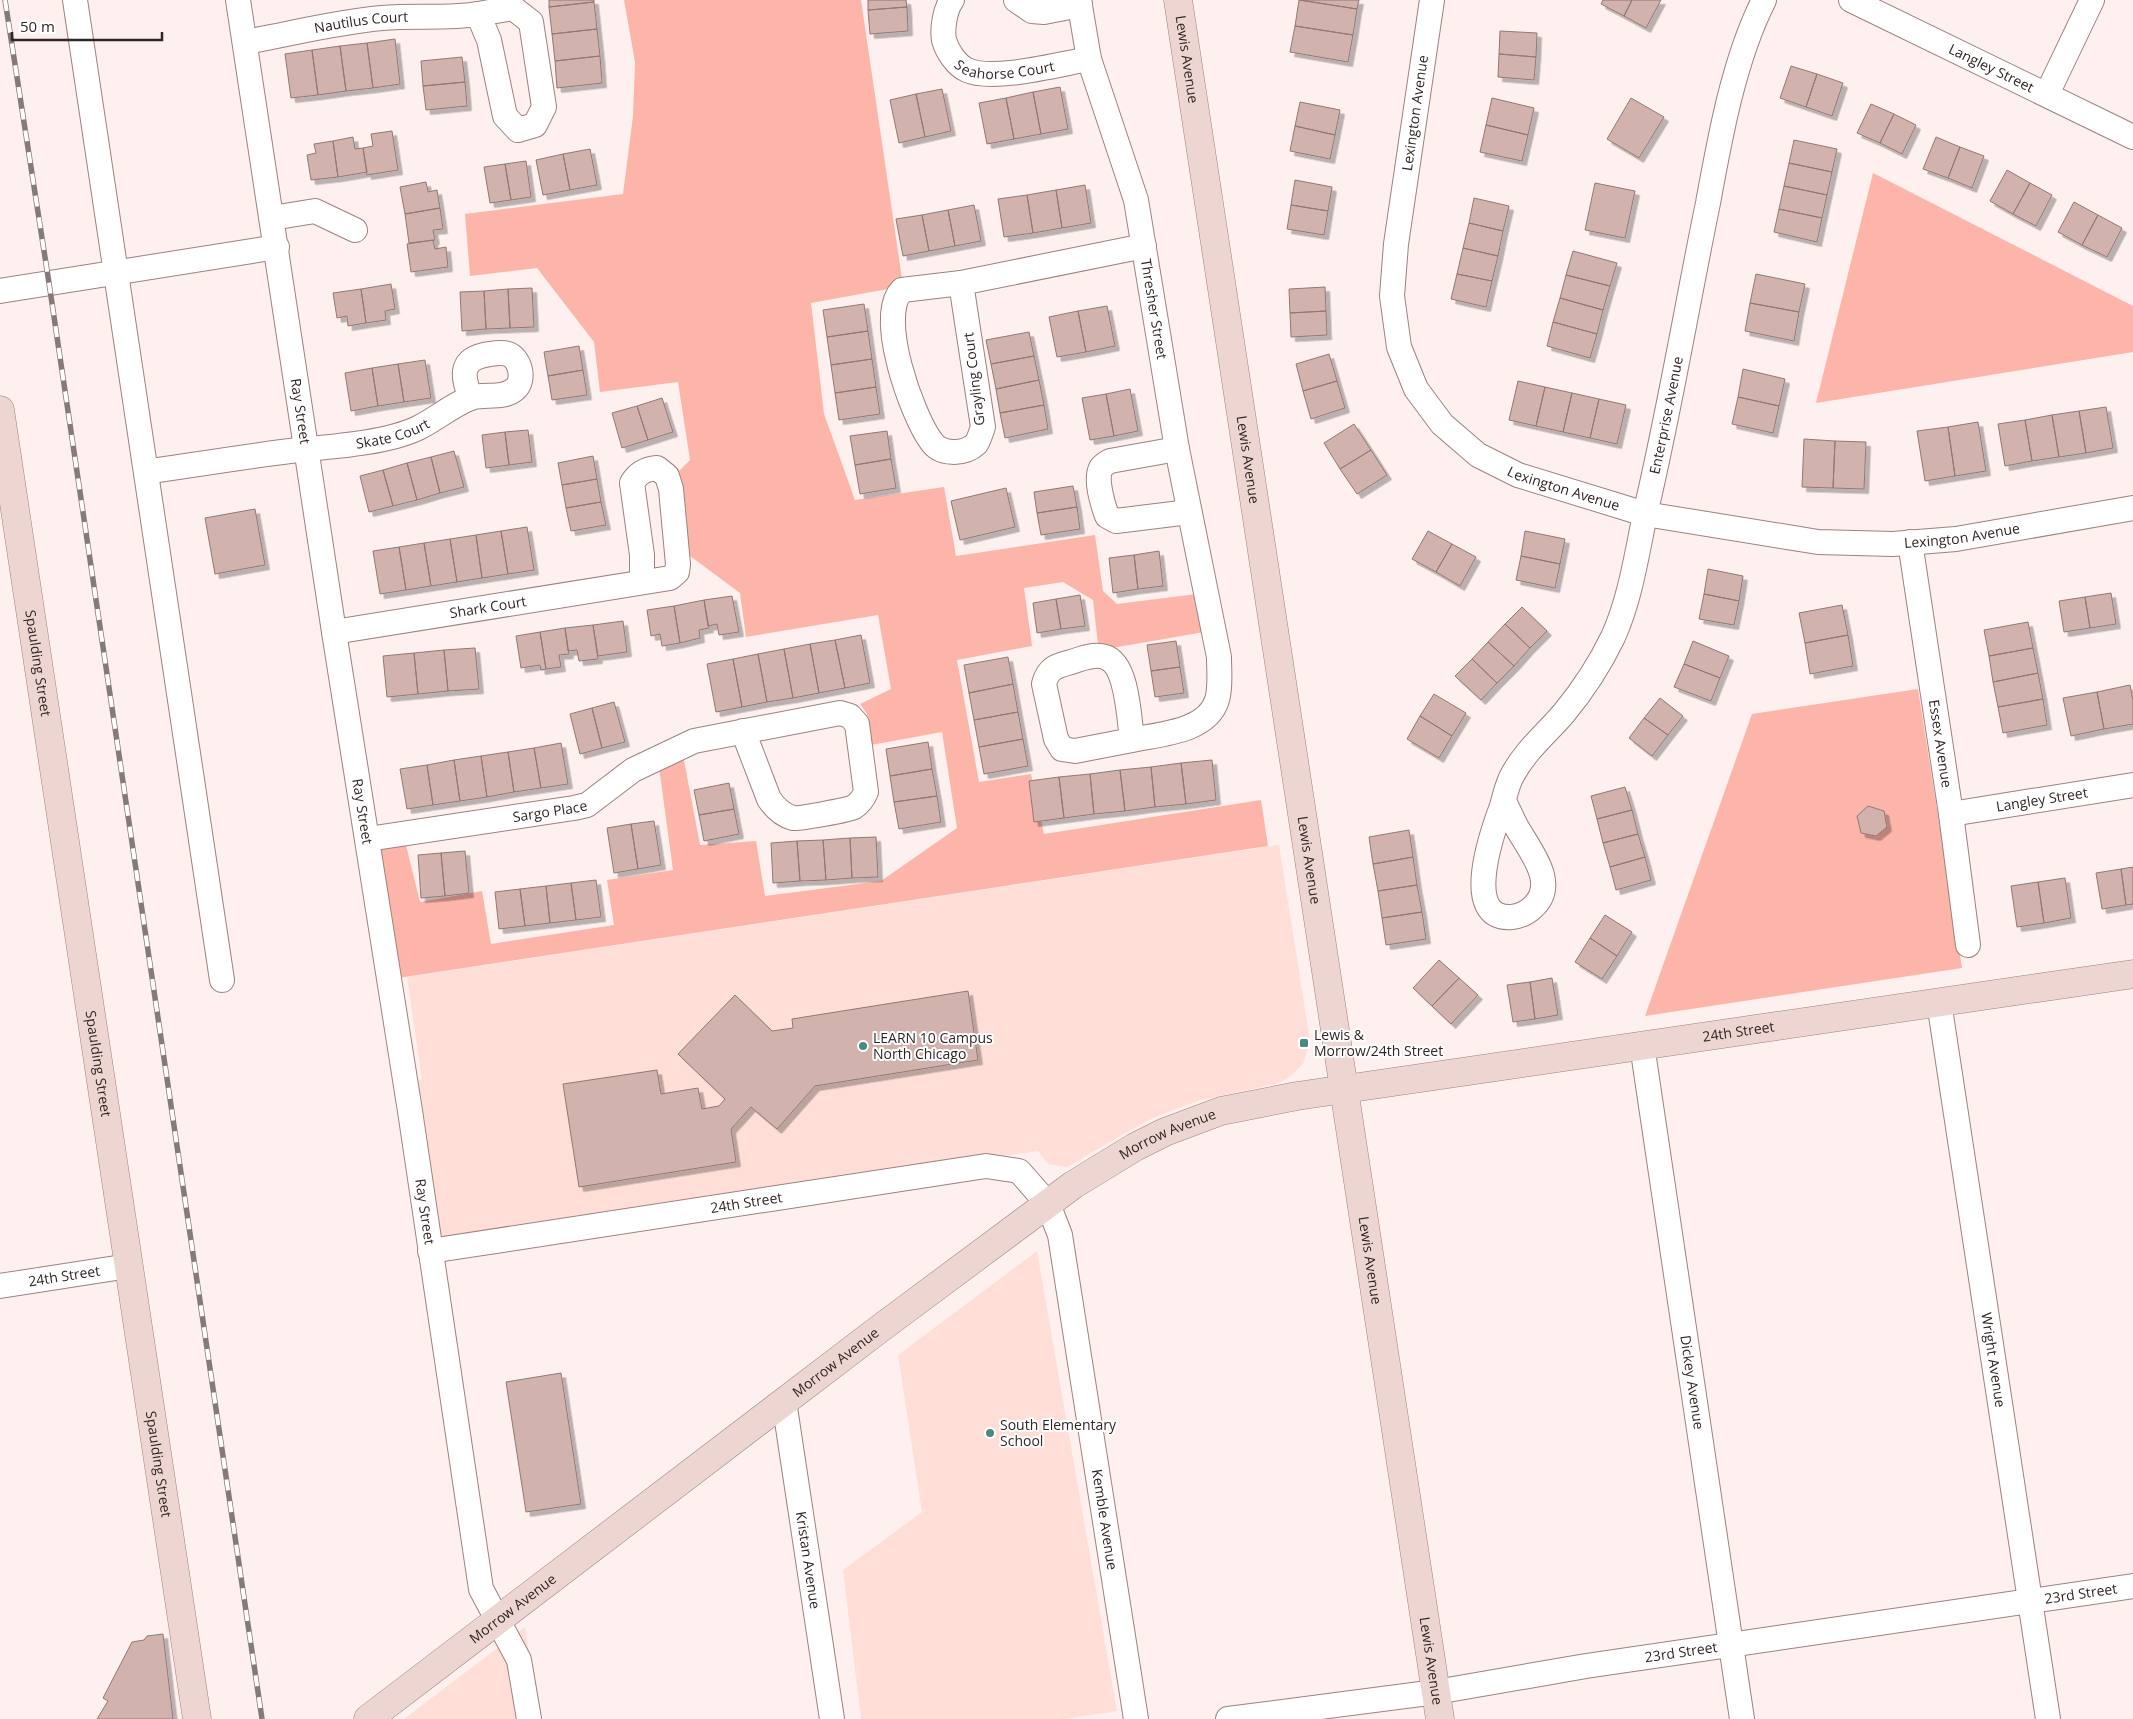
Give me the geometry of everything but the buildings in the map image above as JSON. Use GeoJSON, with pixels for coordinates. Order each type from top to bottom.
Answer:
{"type":"FeatureCollection","features":[{"type":"Feature","properties":{"kind":"street"},"geometry":{"type":"LineString","coordinates":[[75,0],[222,980]]}},
{"type":"Feature","properties":{"kind":"street","name":"Ray Street"},"geometry":{"type":"LineString","coordinates":[[238,0],[308,449],[334,632],[368,839],[481,1589],[519,1660],[529,1719]]}},
{"type":"Feature","properties":{"kind":"street","name":"Seahorse Court"},"geometry":{"type":"LineString","coordinates":[[952,0],[943,30],[944,41],[949,54],[967,70],[999,75],[1089,59]]}},
{"type":"Feature","properties":{"kind":"street"},"geometry":{"type":"LineString","coordinates":[[1016,0],[1032,11],[1044,12],[1079,3]]}},
{"type":"Feature","properties":{"kind":"street","name":"Lewis Avenue"},"geometry":{"type":"LineString","coordinates":[[1178,0],[1440,1719]]}},
{"type":"Feature","properties":{"kind":"street","name":"Lexington Avenue"},"geometry":{"type":"LineString","coordinates":[[1432,0],[1396,244],[1392,296],[1399,347],[1416,389],[1442,424],[1478,455],[1518,475],[1645,514],[1818,542],[1893,544],[1956,539],[2133,508]]}},
{"type":"Feature","properties":{"kind":"street","name":"Enterprise Avenue"},"geometry":{"type":"LineString","coordinates":[[1504,801],[1511,776],[1521,761],[1586,684],[1613,638],[1624,611],[1715,164],[1739,66],[1757,14],[1764,0]]}},
{"type":"Feature","properties":{"kind":"street","name":"Langley Street"},"geometry":{"type":"LineString","coordinates":[[1851,0],[2133,137]]}},
{"type":"Feature","properties":{"kind":"street"},"geometry":{"type":"LineString","coordinates":[[2047,94],[2092,0]]}},
{"type":"Feature","properties":{"kind":"street","name":"Thresher Street"},"geometry":{"type":"LineString","coordinates":[[1079,3],[1089,59],[1136,200],[1177,449],[1219,657],[1220,678],[1217,700],[1208,716],[1191,727],[1132,740]]}},
{"type":"Feature","properties":{"kind":"street","name":"Nautilus Court"},"geometry":{"type":"LineString","coordinates":[[245,42],[379,18],[404,16],[456,18],[478,14],[513,8],[531,22],[544,107],[535,125],[518,130],[505,116],[489,40],[478,14]]}},
{"type":"Feature","properties":{"kind":"street"},"geometry":{"type":"LineString","coordinates":[[272,218],[315,211],[356,230]]}},
{"type":"Feature","properties":{"kind":"street","name":"Grayling Court"},"geometry":{"type":"LineString","coordinates":[[961,283],[983,427],[976,444],[966,450],[954,452],[940,449],[931,442],[907,391],[896,357],[893,318],[896,296],[902,290],[961,283],[1144,246]]}},
{"type":"Feature","properties":{"kind":"street"},"geometry":{"type":"LineString","coordinates":[[0,291],[277,247]]}},
{"type":"Feature","properties":{"kind":"street","name":"Skate Court"},"geometry":{"type":"LineString","coordinates":[[146,472],[378,439],[417,429],[471,398]]}},
{"type":"Feature","properties":{"kind":"street","name":"Spaulding Street"},"geometry":{"type":"LineString","coordinates":[[0,410],[198,1719]]}},
{"type":"Feature","properties":{"kind":"street"},"geometry":{"type":"LineString","coordinates":[[1177,449],[1110,461],[1101,467],[1098,476],[1103,506],[1107,516],[1116,521],[1189,512]]}},
{"type":"Feature","properties":{"kind":"street","name":"Essex Avenue"},"geometry":{"type":"LineString","coordinates":[[1910,542],[1951,814],[1968,945]]}},
{"type":"Feature","properties":{"kind":"street","name":"Shark Court"},"geometry":{"type":"LineString","coordinates":[[334,632],[642,582]]}},
{"type":"Feature","properties":{"kind":"street"},"geometry":{"type":"LineString","coordinates":[[1088,656],[1104,656],[1115,663],[1122,674],[1132,740],[1075,751],[1062,749],[1056,739],[1044,684],[1046,675],[1053,667],[1088,656]]}},
{"type":"Feature","properties":{"kind":"street","name":"Sargo Place"},"geometry":{"type":"LineString","coordinates":[[368,839],[580,807],[587,805],[632,770],[694,741],[743,730],[840,713],[850,716],[857,724],[866,792],[862,801],[852,808],[842,810],[795,818],[785,815],[775,808],[769,799],[743,730]]}},
{"type":"Feature","properties":{"kind":"street","name":"Langley Street"},"geometry":{"type":"LineString","coordinates":[[1951,814],[2133,785]]}},
{"type":"Feature","properties":{"kind":"street","name":"24th Street"},"geometry":{"type":"LineString","coordinates":[[1344,1089],[2133,974]]}},
{"type":"Feature","properties":{"kind":"street","name":"Wright Avenue"},"geometry":{"type":"LineString","coordinates":[[1939,1002],[2048,1719]]}},
{"type":"Feature","properties":{"kind":"street","name":"Dickey Avenue"},"geometry":{"type":"LineString","coordinates":[[1642,1045],[1742,1719]]}},
{"type":"Feature","properties":{"kind":"street","name":"Morrow Avenue"},"geometry":{"type":"LineString","coordinates":[[368,1719],[784,1402],[1073,1185],[1135,1147],[1183,1125],[1221,1111],[1344,1089]]}},
{"type":"Feature","properties":{"kind":"street","name":"24th Street"},"geometry":{"type":"LineString","coordinates":[[430,1251],[986,1166],[1019,1171],[1048,1204]]}},
{"type":"Feature","properties":{"kind":"street","name":"Kemble Avenue"},"geometry":{"type":"LineString","coordinates":[[1048,1204],[1060,1236],[1136,1719]]}},
{"type":"Feature","properties":{"kind":"street","name":"24th Street"},"geometry":{"type":"LineString","coordinates":[[0,1286],[129,1266]]}},
{"type":"Feature","properties":{"kind":"street","name":"Kristan Avenue"},"geometry":{"type":"LineString","coordinates":[[784,1402],[832,1719]]}},
{"type":"Feature","properties":{"kind":"street","name":"23rd Street"},"geometry":{"type":"LineString","coordinates":[[1228,1719],[1436,1692],[1730,1645],[2133,1586]]}},
{"type":"Feature","properties":{"kind":"shaded area"},"geometry":{"type":"Polygon","coordinates":[[[624,0],[861,0],[902,279],[888,289],[811,303],[824,414],[855,500],[944,487],[956,556],[1095,535],[1103,591],[1117,604],[1197,594],[1204,632],[1112,648],[1098,644],[1093,600],[1063,582],[1024,588],[1032,646],[957,660],[979,782],[1031,774],[1044,834],[1261,800],[1268,846],[398,978],[379,845],[405,841],[420,902],[482,891],[491,944],[614,925],[607,880],[673,870],[659,767],[683,755],[700,845],[756,841],[765,896],[881,881],[957,828],[942,732],[871,745],[867,714],[860,704],[891,689],[878,615],[746,637],[740,593],[686,553],[678,472],[690,460],[678,382],[600,392],[594,342],[537,268],[470,276],[465,214],[623,194],[633,116],[635,62],[624,0]]]}},
{"type":"Feature","properties":{"kind":"shaded area"},"geometry":{"type":"Polygon","coordinates":[[[1873,173],[2133,306],[2133,352],[1816,403],[1873,173]]]}},
{"type":"Feature","properties":{"kind":"shaded area"},"geometry":{"type":"Polygon","coordinates":[[[1918,689],[1962,968],[1645,1016],[1752,714],[1918,689]]]}},
{"type":"Feature","properties":{"kind":"shaded area","name":"LEARN 10 Campus North Chicago"},"geometry":{"type":"Polygon","coordinates":[[[1279,845],[1310,1041],[1303,1064],[1287,1079],[1275,1084],[1201,1100],[1157,1116],[1067,1167],[1048,1164],[1038,1151],[453,1240],[443,1237],[437,1231],[415,1081],[422,1079],[407,977],[1279,845]]]}},
{"type":"Feature","properties":{"kind":"shaded area","name":"South Elementary School"},"geometry":{"type":"Polygon","coordinates":[[[1037,1251],[1117,1711],[1065,1719],[861,1719],[843,1570],[922,1512],[898,1355],[1037,1251]]]}},
{"type":"Feature","properties":{"kind":"shaded area"},"geometry":{"type":"Polygon","coordinates":[[[525,1627],[539,1719],[404,1719],[525,1627]]]}},
{"type":"Feature","properties":{"kind":"railway"},"geometry":{"type":"LineString","coordinates":[[5,0],[49,283],[262,1719]]}},
{"type":"Feature","properties":{"kind":"place","name":"Lewis & Morrow/24th Street"},"geometry":{"type":"Point","coordinates":[1304,1043]}},
{"type":"Feature","properties":{"kind":"place","name":"LEARN 10 Campus North Chicago"},"geometry":{"type":"Point","coordinates":[863,1046]}},
{"type":"Feature","properties":{"kind":"place","name":"South Elementary School"},"geometry":{"type":"Point","coordinates":[990,1433]}}]}
